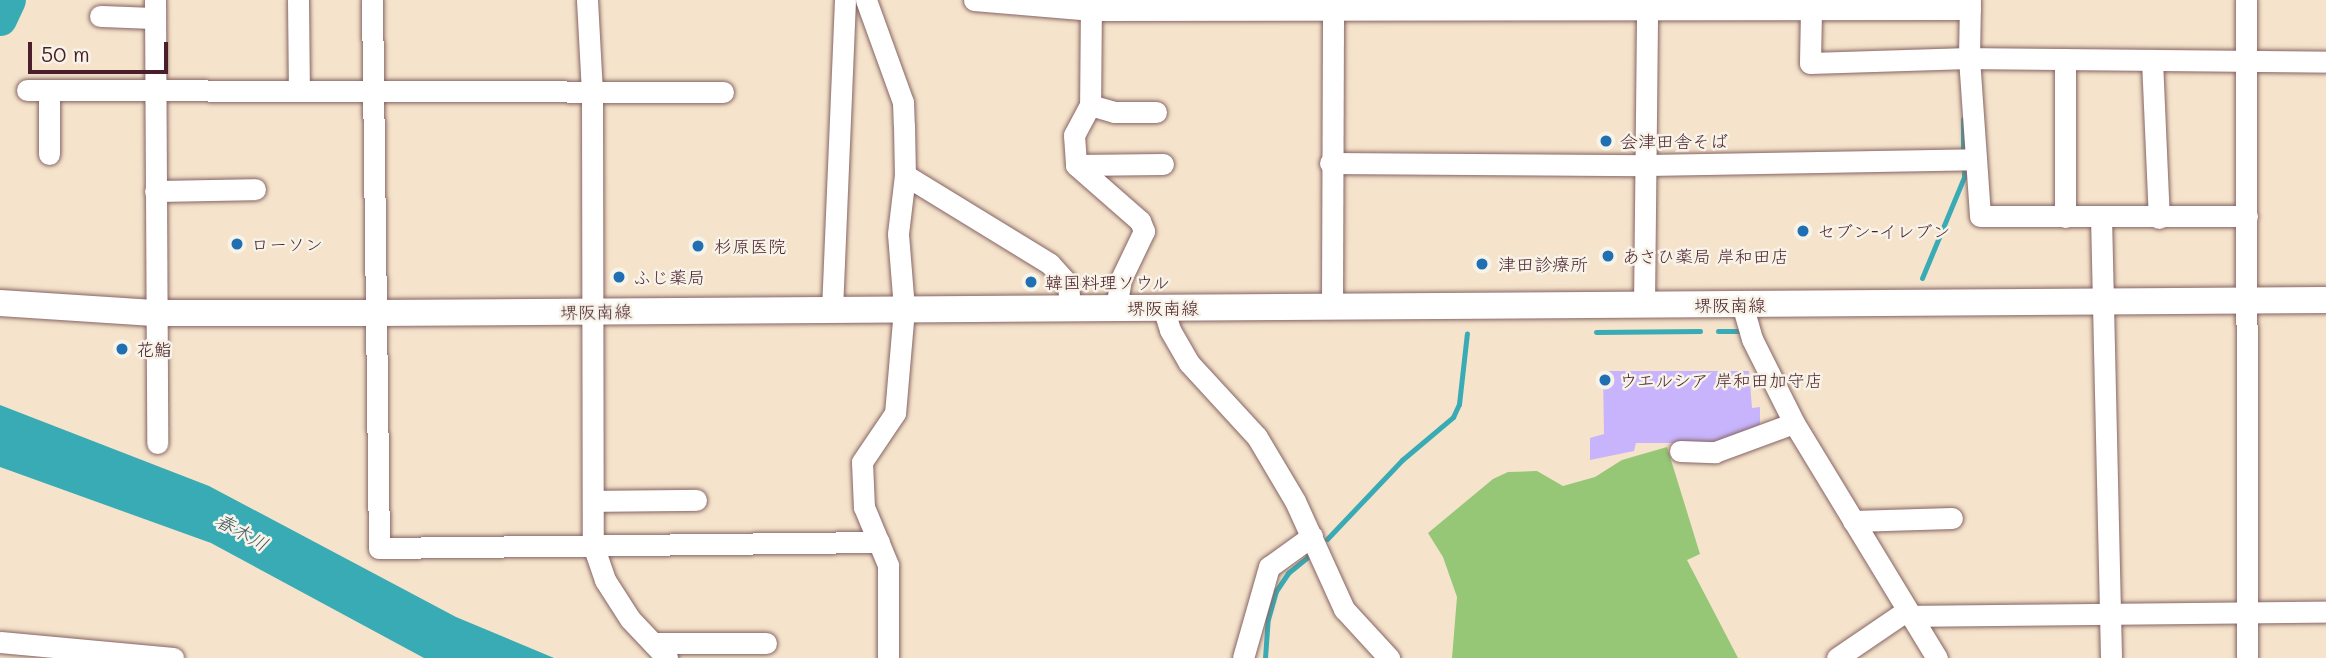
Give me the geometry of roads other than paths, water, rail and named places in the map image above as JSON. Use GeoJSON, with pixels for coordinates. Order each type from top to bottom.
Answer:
{"type":"FeatureCollection","features":[{"type":"Feature","properties":{"kind":"main road","name":"堺阪南線"},"geometry":{"type":"LineString","coordinates":[[0,303],[154,313],[376,313],[2326,300]]}},
{"type":"Feature","properties":{"kind":"street"},"geometry":{"type":"LineString","coordinates":[[298,0],[299,90]]}},
{"type":"Feature","properties":{"kind":"street"},"geometry":{"type":"LineString","coordinates":[[372,0],[379,548],[879,542]]}},
{"type":"Feature","properties":{"kind":"street"},"geometry":{"type":"LineString","coordinates":[[587,0],[592,92],[593,545],[605,580],[660,651],[766,643]]}},
{"type":"Feature","properties":{"kind":"street"},"geometry":{"type":"LineString","coordinates":[[832,310],[845,0]]}},
{"type":"Feature","properties":{"kind":"street"},"geometry":{"type":"LineString","coordinates":[[866,0],[903,102],[905,175],[898,234],[904,309],[895,413],[862,462],[864,507],[888,565],[888,658]]}},
{"type":"Feature","properties":{"kind":"street"},"geometry":{"type":"LineString","coordinates":[[974,0],[1092,5],[1647,5],[1811,10],[1970,4],[1969,58],[1980,216],[2247,216]]}},
{"type":"Feature","properties":{"kind":"street"},"geometry":{"type":"LineString","coordinates":[[2246,0],[2247,658]]}},
{"type":"Feature","properties":{"kind":"street"},"geometry":{"type":"LineString","coordinates":[[1092,5],[1090,105],[1073,135],[1076,165],[1140,221],[1144,231],[1121,279],[1116,307]]}},
{"type":"Feature","properties":{"kind":"street"},"geometry":{"type":"LineString","coordinates":[[1644,306],[1648,165],[1647,5]]}},
{"type":"Feature","properties":{"kind":"street"},"geometry":{"type":"LineString","coordinates":[[1332,307],[1334,6]]}},
{"type":"Feature","properties":{"kind":"street"},"geometry":{"type":"LineString","coordinates":[[100,16],[155,9],[154,313],[157,443]]}},
{"type":"Feature","properties":{"kind":"street"},"geometry":{"type":"LineString","coordinates":[[1811,10],[1810,62],[1969,58],[2326,62]]}},
{"type":"Feature","properties":{"kind":"street"},"geometry":{"type":"LineString","coordinates":[[2065,59],[2065,217]]}},
{"type":"Feature","properties":{"kind":"street"},"geometry":{"type":"LineString","coordinates":[[2152,60],[2159,218]]}},
{"type":"Feature","properties":{"kind":"street"},"geometry":{"type":"LineString","coordinates":[[27,90],[156,90],[230,101],[299,90],[723,92]]}},
{"type":"Feature","properties":{"kind":"street"},"geometry":{"type":"LineString","coordinates":[[49,90],[49,154]]}},
{"type":"Feature","properties":{"kind":"street"},"geometry":{"type":"LineString","coordinates":[[1090,105],[1114,112],[1146,107]]}},
{"type":"Feature","properties":{"kind":"street"},"geometry":{"type":"LineString","coordinates":[[1331,163],[1648,165],[1976,159]]}},
{"type":"Feature","properties":{"kind":"street"},"geometry":{"type":"LineString","coordinates":[[1076,165],[1163,164]]}},
{"type":"Feature","properties":{"kind":"street"},"geometry":{"type":"LineString","coordinates":[[905,175],[1050,264],[1068,284],[1070,307]]}},
{"type":"Feature","properties":{"kind":"street"},"geometry":{"type":"LineString","coordinates":[[155,191],[255,188]]}},
{"type":"Feature","properties":{"kind":"street"},"geometry":{"type":"LineString","coordinates":[[2101,216],[2111,658]]}},
{"type":"Feature","properties":{"kind":"street"},"geometry":{"type":"LineString","coordinates":[[1742,304],[1752,339],[1794,423],[1937,658]]}},
{"type":"Feature","properties":{"kind":"street"},"geometry":{"type":"LineString","coordinates":[[1163,307],[1170,330],[1189,363],[1257,437],[1312,536],[1344,610],[1390,658]]}},
{"type":"Feature","properties":{"kind":"street"},"geometry":{"type":"LineString","coordinates":[[1680,451],[1715,452],[1794,423]]}},
{"type":"Feature","properties":{"kind":"street"},"geometry":{"type":"LineString","coordinates":[[593,501],[696,500]]}},
{"type":"Feature","properties":{"kind":"street"},"geometry":{"type":"LineString","coordinates":[[1853,521],[1942,513]]}},
{"type":"Feature","properties":{"kind":"street"},"geometry":{"type":"LineString","coordinates":[[1243,658],[1269,567],[1312,536]]}},
{"type":"Feature","properties":{"kind":"street"},"geometry":{"type":"LineString","coordinates":[[1837,658],[1908,614],[2247,616],[2326,612]]}},
{"type":"Feature","properties":{"kind":"street"},"geometry":{"type":"LineString","coordinates":[[0,642],[41,651],[173,658]]}},
{"type":"Feature","properties":{"kind":"water"},"geometry":{"type":"Polygon","coordinates":[[[0,405],[209,486],[456,617],[554,658],[424,658],[211,543],[0,467],[0,405]]]}},
{"type":"Feature","properties":{"kind":"waterway","name":"春木川"},"geometry":{"type":"LineString","coordinates":[[0,19],[9,0]]}},
{"type":"Feature","properties":{"kind":"waterway"},"geometry":{"type":"LineString","coordinates":[[1963,119],[1963,154]]}},
{"type":"Feature","properties":{"kind":"waterway"},"geometry":{"type":"LineString","coordinates":[[1922,278],[1964,177],[1964,166]]}},
{"type":"Feature","properties":{"kind":"waterway"},"geometry":{"type":"LineString","coordinates":[[1596,332],[1700,331]]}},
{"type":"Feature","properties":{"kind":"waterway"},"geometry":{"type":"LineString","coordinates":[[1718,331],[1741,331]]}},
{"type":"Feature","properties":{"kind":"waterway"},"geometry":{"type":"LineString","coordinates":[[1327,539],[1402,460],[1453,417],[1459,404],[1467,333]]}},
{"type":"Feature","properties":{"kind":"waterway"},"geometry":{"type":"LineString","coordinates":[[1265,658],[1268,619],[1276,591],[1288,573],[1313,553]]}},
{"type":"Feature","properties":{"kind":"place","name":"会津田舎そば"},"geometry":{"type":"Point","coordinates":[1606,141]}},
{"type":"Feature","properties":{"kind":"place","name":"セブン-イレブン"},"geometry":{"type":"Point","coordinates":[1803,231]}},
{"type":"Feature","properties":{"kind":"place","name":"ローソン"},"geometry":{"type":"Point","coordinates":[237,244]}},
{"type":"Feature","properties":{"kind":"place","name":"杉原医院"},"geometry":{"type":"Point","coordinates":[698,246]}},
{"type":"Feature","properties":{"kind":"place","name":"あさひ薬局 岸和田店"},"geometry":{"type":"Point","coordinates":[1608,256]}},
{"type":"Feature","properties":{"kind":"place","name":"津田診療所"},"geometry":{"type":"Point","coordinates":[1482,264]}},
{"type":"Feature","properties":{"kind":"place","name":"ふじ薬局"},"geometry":{"type":"Point","coordinates":[619,277]}},
{"type":"Feature","properties":{"kind":"place","name":"韓国料理ソウル"},"geometry":{"type":"Point","coordinates":[1031,282]}},
{"type":"Feature","properties":{"kind":"place","name":"花鮨"},"geometry":{"type":"Point","coordinates":[122,349]}},
{"type":"Feature","properties":{"kind":"place","name":"ウエルシア 岸和田加守店"},"geometry":{"type":"Point","coordinates":[1605,380]}}]}
